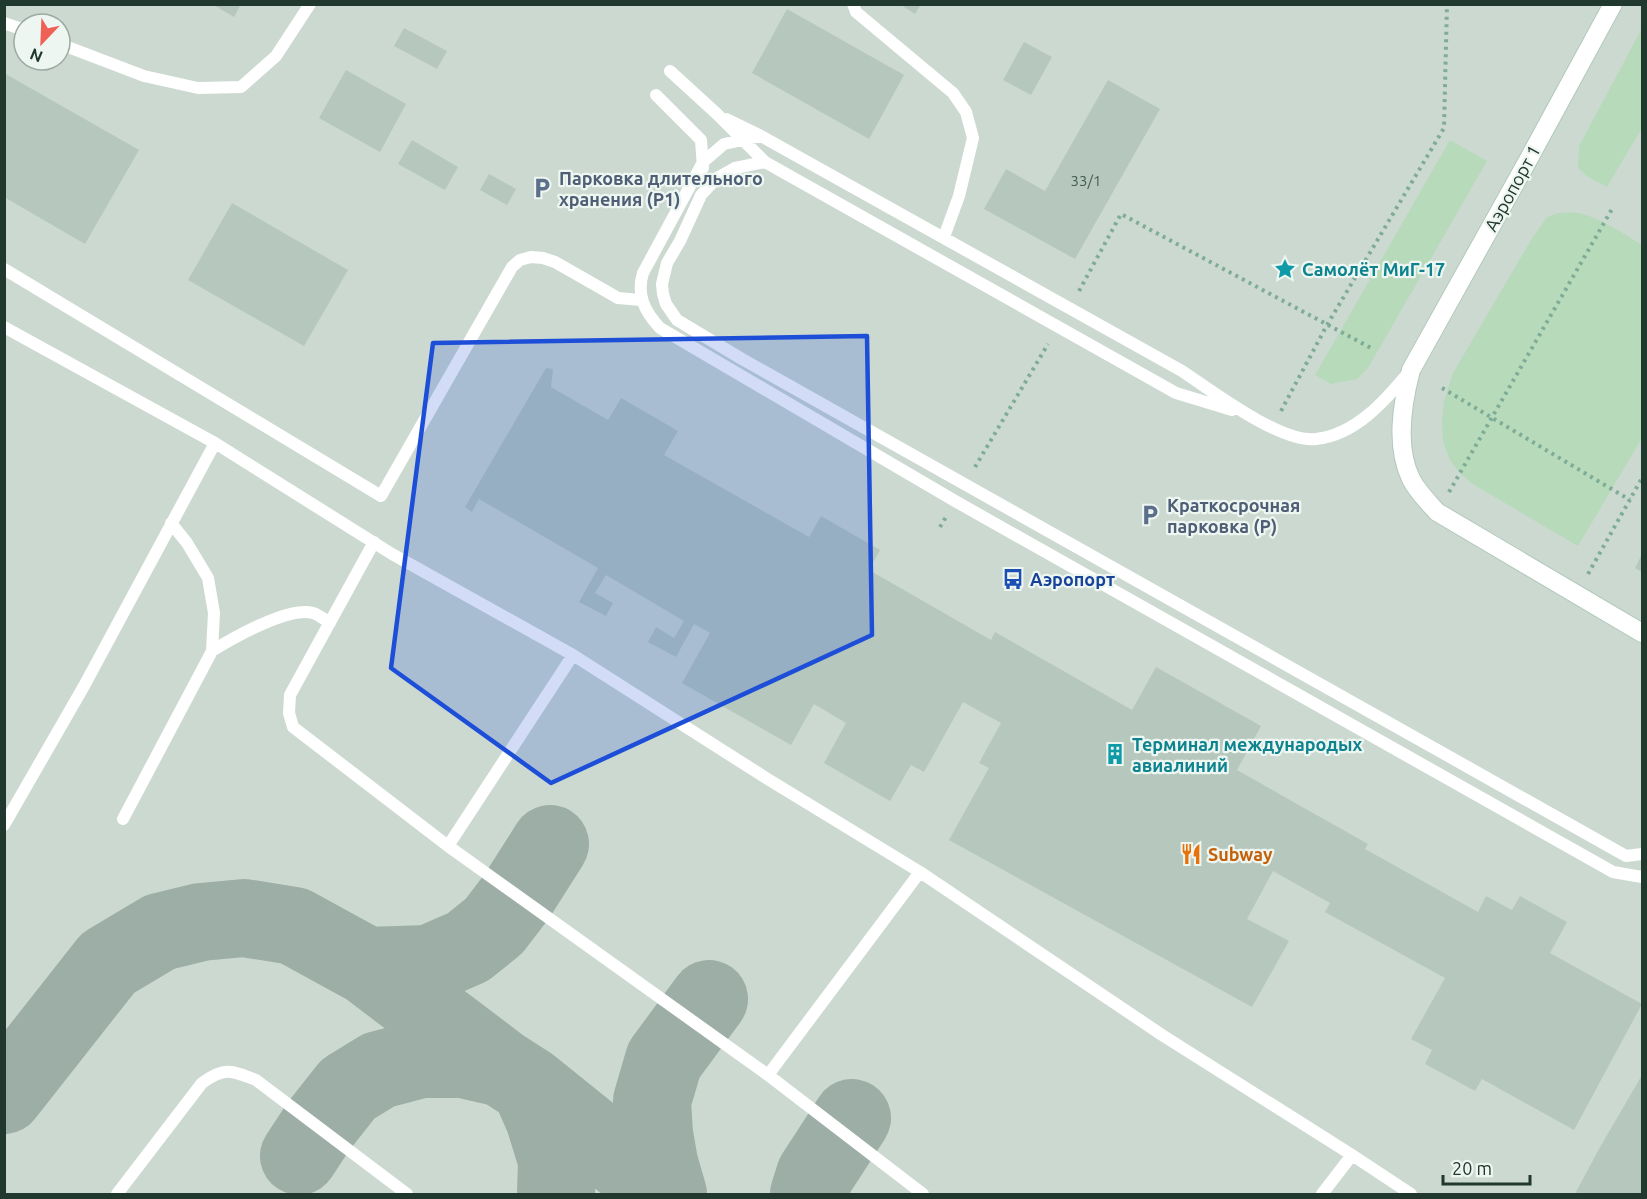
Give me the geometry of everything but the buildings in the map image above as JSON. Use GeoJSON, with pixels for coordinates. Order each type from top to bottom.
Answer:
{"type":"FeatureCollection","features":[{"type":"Feature","properties":{"kind":"main road","name":"Аэропорт 1"},"geometry":{"type":"LineString","coordinates":[[1437,512],[1411,479],[1405,460],[1402,441],[1403,404],[1411,370],[1613,4]]}},
{"type":"Feature","properties":{"kind":"main road"},"geometry":{"type":"LineString","coordinates":[[1437,512],[1642,633]]}},
{"type":"Feature","properties":{"kind":"lane"},"geometry":{"type":"LineString","coordinates":[[72,49],[144,76],[198,88],[241,87],[276,56],[310,4]]}},
{"type":"Feature","properties":{"kind":"lane"},"geometry":{"type":"LineString","coordinates":[[853,4],[856,12],[952,93],[966,112],[974,138],[959,196],[944,237]]}},
{"type":"Feature","properties":{"kind":"lane"},"geometry":{"type":"LineString","coordinates":[[670,71],[765,162],[1176,393],[1245,414]]}},
{"type":"Feature","properties":{"kind":"lane"},"geometry":{"type":"LineString","coordinates":[[656,95],[702,140],[701,195]]}},
{"type":"Feature","properties":{"kind":"lane"},"geometry":{"type":"LineString","coordinates":[[717,114],[944,237],[1182,371],[1245,414],[1288,435],[1315,439],[1355,424],[1380,405],[1411,370]]}},
{"type":"Feature","properties":{"kind":"lane"},"geometry":{"type":"LineString","coordinates":[[761,136],[724,144],[703,162],[643,273],[640,286],[641,300],[649,315],[660,328],[956,501],[1613,872],[1642,877]]}},
{"type":"Feature","properties":{"kind":"lane"},"geometry":{"type":"LineString","coordinates":[[765,162],[735,168],[717,178],[701,195],[664,273],[663,294],[666,304],[677,320],[742,359],[1626,856],[1642,854]]}},
{"type":"Feature","properties":{"kind":"lane"},"geometry":{"type":"LineString","coordinates":[[4,268],[381,496],[512,267],[520,260],[531,257],[543,258],[555,262],[618,298],[641,300]]}},
{"type":"Feature","properties":{"kind":"lane"},"geometry":{"type":"LineString","coordinates":[[5,328],[215,443],[374,542],[573,655],[766,778],[920,872],[1162,1035],[1411,1194]]}},
{"type":"Feature","properties":{"kind":"lane"},"geometry":{"type":"LineString","coordinates":[[4,825],[84,686],[215,443]]}},
{"type":"Feature","properties":{"kind":"lane"},"geometry":{"type":"LineString","coordinates":[[123,819],[212,651],[214,613],[208,578],[188,543],[171,523]]}},
{"type":"Feature","properties":{"kind":"lane"},"geometry":{"type":"LineString","coordinates":[[374,542],[290,695],[288,713],[293,727],[448,846],[768,1075],[923,1194]]}},
{"type":"Feature","properties":{"kind":"lane"},"geometry":{"type":"LineString","coordinates":[[212,651],[239,635],[286,615],[312,613],[330,623]]}},
{"type":"Feature","properties":{"kind":"lane"},"geometry":{"type":"LineString","coordinates":[[448,846],[573,655]]}},
{"type":"Feature","properties":{"kind":"lane"},"geometry":{"type":"LineString","coordinates":[[768,1075],[920,872]]}},
{"type":"Feature","properties":{"kind":"lane"},"geometry":{"type":"LineString","coordinates":[[117,1194],[202,1083],[216,1073],[235,1071],[256,1080],[407,1194]]}},
{"type":"Feature","properties":{"kind":"lane"},"geometry":{"type":"LineString","coordinates":[[1322,1194],[1352,1155]]}},
{"type":"Feature","properties":{"kind":"path"},"geometry":{"type":"LineString","coordinates":[[1272,427],[1327,325],[1444,128],[1447,4]]}},
{"type":"Feature","properties":{"kind":"path"},"geometry":{"type":"LineString","coordinates":[[1437,512],[1612,209]]}},
{"type":"Feature","properties":{"kind":"path"},"geometry":{"type":"LineString","coordinates":[[1069,309],[1121,214],[1371,348]]}},
{"type":"Feature","properties":{"kind":"path"},"geometry":{"type":"LineString","coordinates":[[966,484],[1059,326]]}},
{"type":"Feature","properties":{"kind":"path"},"geometry":{"type":"LineString","coordinates":[[1442,388],[1630,500]]}},
{"type":"Feature","properties":{"kind":"path"},"geometry":{"type":"LineString","coordinates":[[1577,593],[1642,478]]}},
{"type":"Feature","properties":{"kind":"path"},"geometry":{"type":"LineString","coordinates":[[940,527],[956,501]]}},
{"type":"Feature","properties":{"kind":"highlighted area"},"geometry":{"type":"Polygon","coordinates":[[[867,336],[872,635],[551,783],[391,668],[433,343],[867,336]]]}},
{"type":"Feature","properties":{"kind":"shaded area"},"geometry":{"type":"Polygon","coordinates":[[[5,5],[1642,5],[1642,1194],[5,1194],[5,5]]]}},
{"type":"Feature","properties":{"kind":"green space"},"geometry":{"type":"Polygon","coordinates":[[[1642,28],[1642,128],[1607,187],[1578,168],[1579,146],[1642,28]]]}},
{"type":"Feature","properties":{"kind":"green space"},"geometry":{"type":"Polygon","coordinates":[[[1450,140],[1487,161],[1368,368],[1357,379],[1331,384],[1315,375],[1450,140]]]}},
{"type":"Feature","properties":{"kind":"green space"},"geometry":{"type":"Polygon","coordinates":[[[1558,213],[1577,213],[1593,217],[1642,245],[1642,438],[1578,546],[1471,483],[1450,460],[1443,442],[1444,401],[1453,373],[1531,240],[1547,217],[1558,213]]]}},
{"type":"Feature","properties":{"kind":"taxiway"},"geometry":{"type":"LineString","coordinates":[[367,966],[429,964],[468,947],[494,926],[517,896],[550,844]]}},
{"type":"Feature","properties":{"kind":"taxiway"},"geometry":{"type":"LineString","coordinates":[[4,1095],[108,963],[160,932],[201,922],[244,918],[294,926],[367,966],[502,1068],[530,1086],[664,1194]]}},
{"type":"Feature","properties":{"kind":"taxiway"},"geometry":{"type":"LineString","coordinates":[[668,1194],[654,1134],[652,1101],[664,1060],[709,999]]}},
{"type":"Feature","properties":{"kind":"taxiway"},"geometry":{"type":"LineString","coordinates":[[299,1156],[348,1089],[379,1070],[421,1059],[463,1059],[502,1068]]}},
{"type":"Feature","properties":{"kind":"taxiway"},"geometry":{"type":"LineString","coordinates":[[530,1086],[544,1118],[557,1160],[556,1194]]}},
{"type":"Feature","properties":{"kind":"taxiway"},"geometry":{"type":"LineString","coordinates":[[809,1194],[815,1175],[852,1118]]}},
{"type":"Feature","properties":{"kind":"place","name":"Парковка длительного хранения (P1)"},"geometry":{"type":"Point","coordinates":[542,188]}},
{"type":"Feature","properties":{"kind":"place","name":"Самолёт МиГ-17"},"geometry":{"type":"Point","coordinates":[1285,269]}},
{"type":"Feature","properties":{"kind":"place","name":"Краткосрочная парковка (P)"},"geometry":{"type":"Point","coordinates":[1150,515]}},
{"type":"Feature","properties":{"kind":"place","name":"Аэропорт"},"geometry":{"type":"Point","coordinates":[1013,579]}},
{"type":"Feature","properties":{"kind":"place","name":"Терминал международых авиалиний"},"geometry":{"type":"Point","coordinates":[1115,754]}},
{"type":"Feature","properties":{"kind":"place","name":"Subway"},"geometry":{"type":"Point","coordinates":[1191,854]}}]}
